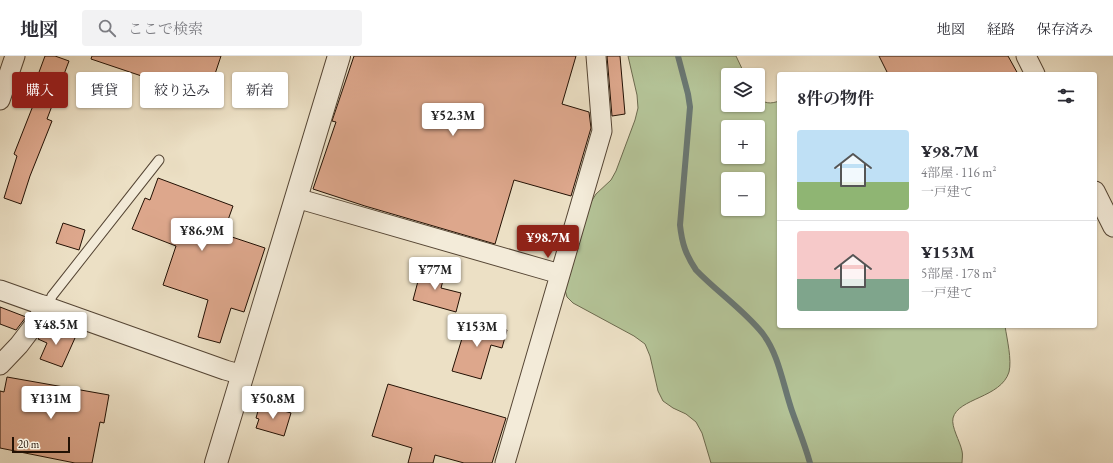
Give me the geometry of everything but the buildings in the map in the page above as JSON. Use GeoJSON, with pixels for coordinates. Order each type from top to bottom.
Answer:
{"type":"FeatureCollection","features":[{"type":"Feature","properties":{"kind":"street"},"geometry":{"type":"LineString","coordinates":[[0,100],[15,56]]}},
{"type":"Feature","properties":{"kind":"street"},"geometry":{"type":"LineString","coordinates":[[216,463],[339,56]]}},
{"type":"Feature","properties":{"kind":"street"},"geometry":{"type":"LineString","coordinates":[[505,463],[602,131],[596,56]]}},
{"type":"Feature","properties":{"kind":"street"},"geometry":{"type":"LineString","coordinates":[[1026,56],[1034,72]]}},
{"type":"Feature","properties":{"kind":"street"},"geometry":{"type":"LineString","coordinates":[[1097,193],[1108,207],[1113,227]]}},
{"type":"Feature","properties":{"kind":"street"},"geometry":{"type":"LineString","coordinates":[[296,198],[560,274]]}},
{"type":"Feature","properties":{"kind":"street"},"geometry":{"type":"LineString","coordinates":[[0,290],[225,370],[243,375]]}},
{"type":"Feature","properties":{"kind":"street"},"geometry":{"type":"LineString","coordinates":[[0,365],[19,345],[38,320],[46,306]]}},
{"type":"Feature","properties":{"kind":"lane"},"geometry":{"type":"LineString","coordinates":[[46,306],[52,296],[159,160]]}},
{"type":"Feature","properties":{"kind":"green space"},"geometry":{"type":"Polygon","coordinates":[[[628,56],[736,56],[742,68],[721,68],[721,112],[765,112],[765,102],[773,103],[777,102],[777,328],[1005,328],[1010,367],[1005,381],[989,393],[963,406],[957,411],[953,418],[953,426],[962,451],[962,463],[711,463],[702,433],[696,422],[686,414],[663,401],[658,391],[650,356],[645,344],[634,336],[573,303],[567,297],[565,290],[591,202],[596,194],[611,180],[616,171],[638,108],[637,95],[628,56]]]}},
{"type":"Feature","properties":{"kind":"waterway"},"geometry":{"type":"LineString","coordinates":[[678,56],[690,107],[680,225],[685,249],[696,270],[756,325],[768,342],[777,361],[810,463]]}}]}
